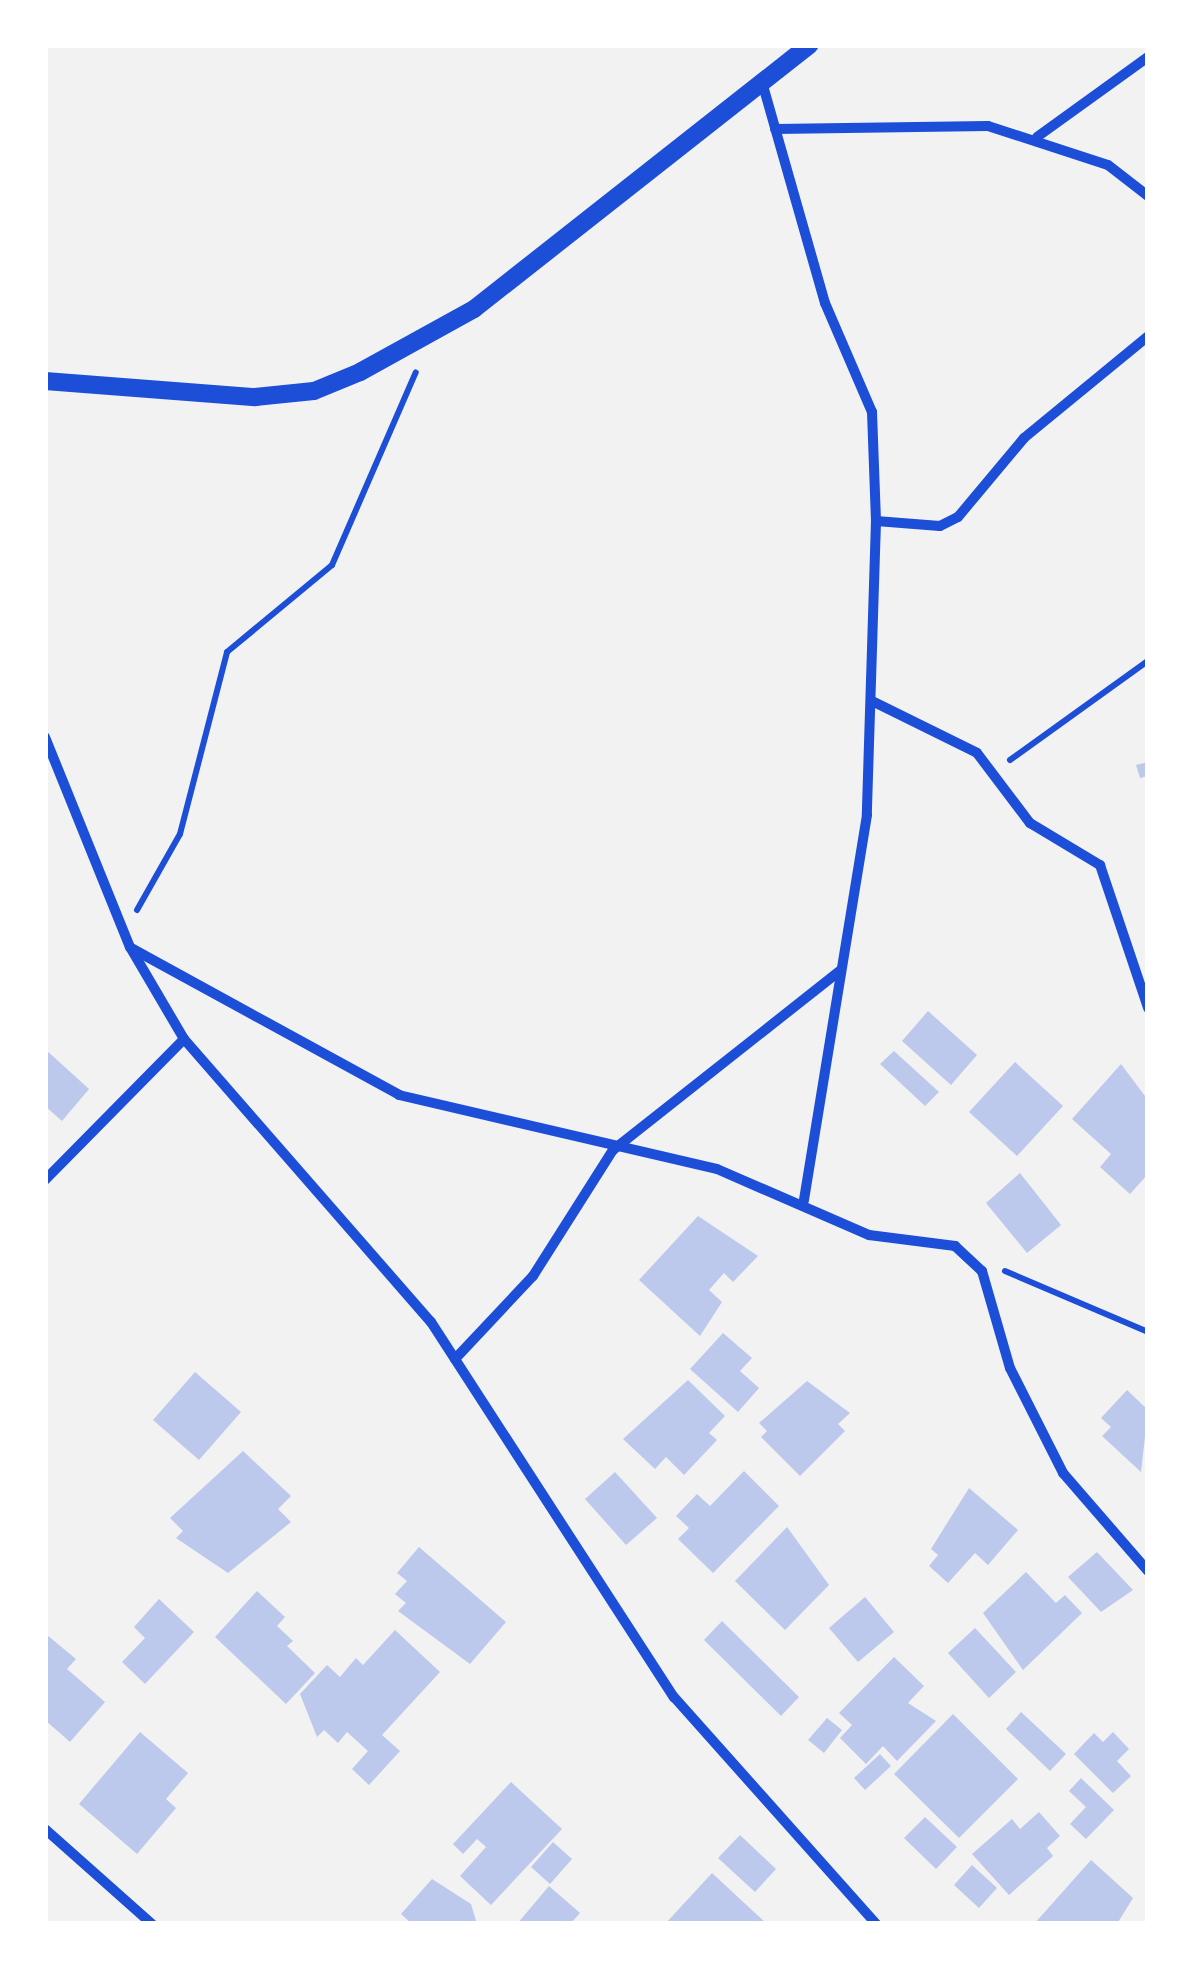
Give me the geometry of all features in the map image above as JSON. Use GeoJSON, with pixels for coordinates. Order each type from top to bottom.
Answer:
{"type":"FeatureCollection","features":[{"type":"Feature","properties":{"kind":"street"},"geometry":{"type":"LineString","coordinates":[[45,381],[256,398],[314,391],[434,332],[810,45]]}},
{"type":"Feature","properties":{"kind":"street"},"geometry":{"type":"LineString","coordinates":[[1037,136],[1148,57]]}},
{"type":"Feature","properties":{"kind":"street"},"geometry":{"type":"LineString","coordinates":[[762,82],[825,303],[872,412],[876,522],[867,815],[804,1201]]}},
{"type":"Feature","properties":{"kind":"street"},"geometry":{"type":"LineString","coordinates":[[774,129],[924,122],[1037,136],[1108,164],[1148,196]]}},
{"type":"Feature","properties":{"kind":"street"},"geometry":{"type":"LineString","coordinates":[[876,522],[940,526],[958,517],[1024,438],[1148,336]]}},
{"type":"Feature","properties":{"kind":"street"},"geometry":{"type":"LineString","coordinates":[[872,701],[997,770],[1030,823],[1100,865],[1148,1008]]}},
{"type":"Feature","properties":{"kind":"street"},"geometry":{"type":"LineString","coordinates":[[45,738],[130,947],[184,1039],[455,1359],[674,1698],[876,1924]]}},
{"type":"Feature","properties":{"kind":"street"},"geometry":{"type":"LineString","coordinates":[[130,947],[399,1095],[612,1150],[717,1169],[804,1201],[869,1234],[955,1246],[975,1262],[1032,1419],[1101,1528],[1148,1571]]}},
{"type":"Feature","properties":{"kind":"street"},"geometry":{"type":"LineString","coordinates":[[455,1359],[534,1276],[612,1150],[841,970]]}},
{"type":"Feature","properties":{"kind":"street"},"geometry":{"type":"LineString","coordinates":[[45,1180],[184,1039]]}},
{"type":"Feature","properties":{"kind":"street"},"geometry":{"type":"LineString","coordinates":[[45,1829],[152,1924]]}},
{"type":"Feature","properties":{"kind":"path"},"geometry":{"type":"LineString","coordinates":[[124,933],[180,834],[227,652],[332,564],[434,332]]}},
{"type":"Feature","properties":{"kind":"path"},"geometry":{"type":"LineString","coordinates":[[997,770],[1148,661]]}},
{"type":"Feature","properties":{"kind":"path"},"geometry":{"type":"LineString","coordinates":[[975,1262],[1148,1332]]}},
{"type":"Feature","properties":{"kind":"building"},"geometry":{"type":"Polygon","coordinates":[[[1148,762],[1148,776],[1140,778],[1136,765],[1148,762]]]}},
{"type":"Feature","properties":{"kind":"building"},"geometry":{"type":"Polygon","coordinates":[[[928,1011],[977,1055],[951,1085],[902,1041],[928,1011]]]}},
{"type":"Feature","properties":{"kind":"building"},"geometry":{"type":"Polygon","coordinates":[[[45,1049],[89,1089],[62,1121],[45,1106],[45,1049]]]}},
{"type":"Feature","properties":{"kind":"building"},"geometry":{"type":"Polygon","coordinates":[[[894,1051],[939,1092],[925,1106],[880,1064],[894,1051]]]}},
{"type":"Feature","properties":{"kind":"building"},"geometry":{"type":"Polygon","coordinates":[[[1015,1062],[1063,1106],[1017,1156],[969,1112],[1015,1062]]]}},
{"type":"Feature","properties":{"kind":"building"},"geometry":{"type":"Polygon","coordinates":[[[1121,1064],[1148,1100],[1148,1174],[1130,1194],[1100,1167],[1111,1154],[1072,1119],[1121,1064]]]}},
{"type":"Feature","properties":{"kind":"building"},"geometry":{"type":"Polygon","coordinates":[[[1020,1173],[1061,1225],[1027,1253],[986,1203],[1020,1173]]]}},
{"type":"Feature","properties":{"kind":"building"},"geometry":{"type":"Polygon","coordinates":[[[698,1216],[758,1256],[733,1282],[724,1273],[709,1290],[722,1302],[700,1336],[639,1280],[698,1216]]]}},
{"type":"Feature","properties":{"kind":"building"},"geometry":{"type":"Polygon","coordinates":[[[723,1333],[752,1358],[740,1371],[759,1388],[738,1412],[690,1369],[723,1333]]]}},
{"type":"Feature","properties":{"kind":"building"},"geometry":{"type":"Polygon","coordinates":[[[195,1372],[241,1412],[199,1460],[153,1420],[195,1372]]]}},
{"type":"Feature","properties":{"kind":"building"},"geometry":{"type":"Polygon","coordinates":[[[688,1380],[725,1416],[709,1433],[717,1440],[684,1475],[666,1457],[655,1469],[623,1439],[688,1380]]]}},
{"type":"Feature","properties":{"kind":"building"},"geometry":{"type":"Polygon","coordinates":[[[807,1381],[850,1413],[838,1424],[845,1431],[800,1476],[761,1437],[767,1431],[759,1423],[807,1381]]]}},
{"type":"Feature","properties":{"kind":"building"},"geometry":{"type":"Polygon","coordinates":[[[1127,1390],[1148,1410],[1141,1472],[1102,1436],[1111,1427],[1101,1418],[1127,1390]]]}},
{"type":"Feature","properties":{"kind":"building"},"geometry":{"type":"Polygon","coordinates":[[[243,1451],[291,1496],[278,1509],[291,1522],[228,1573],[176,1538],[183,1531],[170,1518],[243,1451]]]}},
{"type":"Feature","properties":{"kind":"building"},"geometry":{"type":"Polygon","coordinates":[[[744,1471],[779,1506],[713,1573],[678,1539],[689,1528],[676,1516],[697,1494],[710,1506],[744,1471]]]}},
{"type":"Feature","properties":{"kind":"building"},"geometry":{"type":"Polygon","coordinates":[[[615,1472],[657,1518],[626,1545],[585,1499],[615,1472]]]}},
{"type":"Feature","properties":{"kind":"building"},"geometry":{"type":"Polygon","coordinates":[[[969,1488],[1018,1530],[988,1565],[975,1553],[948,1583],[929,1566],[938,1555],[931,1549],[969,1488]]]}},
{"type":"Feature","properties":{"kind":"building"},"geometry":{"type":"Polygon","coordinates":[[[787,1527],[829,1585],[785,1630],[735,1581],[787,1527]]]}},
{"type":"Feature","properties":{"kind":"building"},"geometry":{"type":"Polygon","coordinates":[[[419,1547],[506,1622],[470,1664],[398,1611],[406,1603],[395,1594],[407,1581],[397,1573],[419,1547]]]}},
{"type":"Feature","properties":{"kind":"building"},"geometry":{"type":"Polygon","coordinates":[[[1097,1552],[1133,1590],[1101,1612],[1068,1577],[1097,1552]]]}},
{"type":"Feature","properties":{"kind":"building"},"geometry":{"type":"Polygon","coordinates":[[[1026,1572],[1056,1603],[1065,1595],[1082,1613],[1023,1670],[983,1613],[1026,1572]]]}},
{"type":"Feature","properties":{"kind":"building"},"geometry":{"type":"Polygon","coordinates":[[[257,1591],[285,1617],[277,1626],[293,1641],[287,1646],[315,1673],[286,1704],[215,1637],[257,1591]]]}},
{"type":"Feature","properties":{"kind":"building"},"geometry":{"type":"Polygon","coordinates":[[[865,1597],[894,1632],[858,1662],[829,1628],[865,1597]]]}},
{"type":"Feature","properties":{"kind":"building"},"geometry":{"type":"Polygon","coordinates":[[[159,1599],[194,1632],[145,1684],[122,1662],[145,1638],[134,1627],[159,1599]]]}},
{"type":"Feature","properties":{"kind":"building"},"geometry":{"type":"Polygon","coordinates":[[[722,1621],[799,1697],[781,1716],[704,1640],[722,1621]]]}},
{"type":"Feature","properties":{"kind":"building"},"geometry":{"type":"Polygon","coordinates":[[[975,1628],[1016,1672],[989,1698],[948,1653],[975,1628]]]}},
{"type":"Feature","properties":{"kind":"building"},"geometry":{"type":"Polygon","coordinates":[[[395,1630],[440,1672],[382,1735],[400,1751],[369,1785],[352,1769],[368,1751],[347,1732],[338,1743],[324,1730],[317,1737],[300,1694],[327,1665],[340,1677],[356,1658],[363,1665],[395,1630]]]}},
{"type":"Feature","properties":{"kind":"building"},"geometry":{"type":"Polygon","coordinates":[[[47,1635],[76,1659],[67,1669],[105,1702],[70,1742],[45,1720],[47,1635]]]}},
{"type":"Feature","properties":{"kind":"building"},"geometry":{"type":"Polygon","coordinates":[[[894,1657],[924,1686],[908,1703],[936,1721],[897,1761],[883,1746],[866,1764],[840,1738],[852,1725],[839,1713],[894,1657]]]}},
{"type":"Feature","properties":{"kind":"building"},"geometry":{"type":"Polygon","coordinates":[[[1021,1712],[1066,1754],[1050,1771],[1006,1729],[1021,1712]]]}},
{"type":"Feature","properties":{"kind":"building"},"geometry":{"type":"Polygon","coordinates":[[[953,1714],[1018,1779],[959,1838],[894,1774],[953,1714]]]}},
{"type":"Feature","properties":{"kind":"building"},"geometry":{"type":"Polygon","coordinates":[[[827,1718],[842,1730],[824,1753],[808,1740],[827,1718]]]}},
{"type":"Feature","properties":{"kind":"building"},"geometry":{"type":"Polygon","coordinates":[[[140,1732],[188,1773],[166,1799],[176,1808],[137,1854],[79,1804],[140,1732]]]}},
{"type":"Feature","properties":{"kind":"building"},"geometry":{"type":"Polygon","coordinates":[[[1113,1732],[1129,1749],[1117,1761],[1131,1776],[1113,1793],[1074,1754],[1094,1733],[1103,1742],[1113,1732]]]}},
{"type":"Feature","properties":{"kind":"building"},"geometry":{"type":"Polygon","coordinates":[[[880,1754],[891,1766],[865,1790],[854,1778],[880,1754]]]}},
{"type":"Feature","properties":{"kind":"building"},"geometry":{"type":"Polygon","coordinates":[[[1081,1778],[1114,1810],[1086,1839],[1070,1824],[1086,1807],[1069,1791],[1081,1778]]]}},
{"type":"Feature","properties":{"kind":"building"},"geometry":{"type":"Polygon","coordinates":[[[511,1782],[562,1829],[491,1905],[460,1876],[486,1847],[477,1839],[463,1854],[453,1844],[511,1782]]]}},
{"type":"Feature","properties":{"kind":"building"},"geometry":{"type":"Polygon","coordinates":[[[1039,1812],[1060,1836],[1047,1848],[1053,1856],[1009,1895],[972,1854],[1012,1819],[1020,1829],[1039,1812]]]}},
{"type":"Feature","properties":{"kind":"building"},"geometry":{"type":"Polygon","coordinates":[[[925,1817],[957,1847],[936,1869],[904,1838],[925,1817]]]}},
{"type":"Feature","properties":{"kind":"building"},"geometry":{"type":"Polygon","coordinates":[[[740,1835],[776,1869],[755,1892],[718,1858],[740,1835]]]}},
{"type":"Feature","properties":{"kind":"building"},"geometry":{"type":"Polygon","coordinates":[[[553,1842],[572,1859],[550,1884],[531,1867],[553,1842]]]}},
{"type":"Feature","properties":{"kind":"building"},"geometry":{"type":"Polygon","coordinates":[[[1091,1860],[1133,1898],[1117,1924],[1034,1924],[1091,1860]]]}},
{"type":"Feature","properties":{"kind":"building"},"geometry":{"type":"Polygon","coordinates":[[[972,1865],[997,1888],[979,1908],[954,1885],[972,1865]]]}},
{"type":"Feature","properties":{"kind":"building"},"geometry":{"type":"Polygon","coordinates":[[[712,1873],[767,1924],[665,1924],[712,1873]]]}},
{"type":"Feature","properties":{"kind":"building"},"geometry":{"type":"Polygon","coordinates":[[[432,1879],[471,1904],[477,1924],[412,1924],[401,1914],[432,1879]]]}},
{"type":"Feature","properties":{"kind":"building"},"geometry":{"type":"Polygon","coordinates":[[[549,1886],[580,1913],[570,1924],[517,1924],[549,1886]]]}}]}
